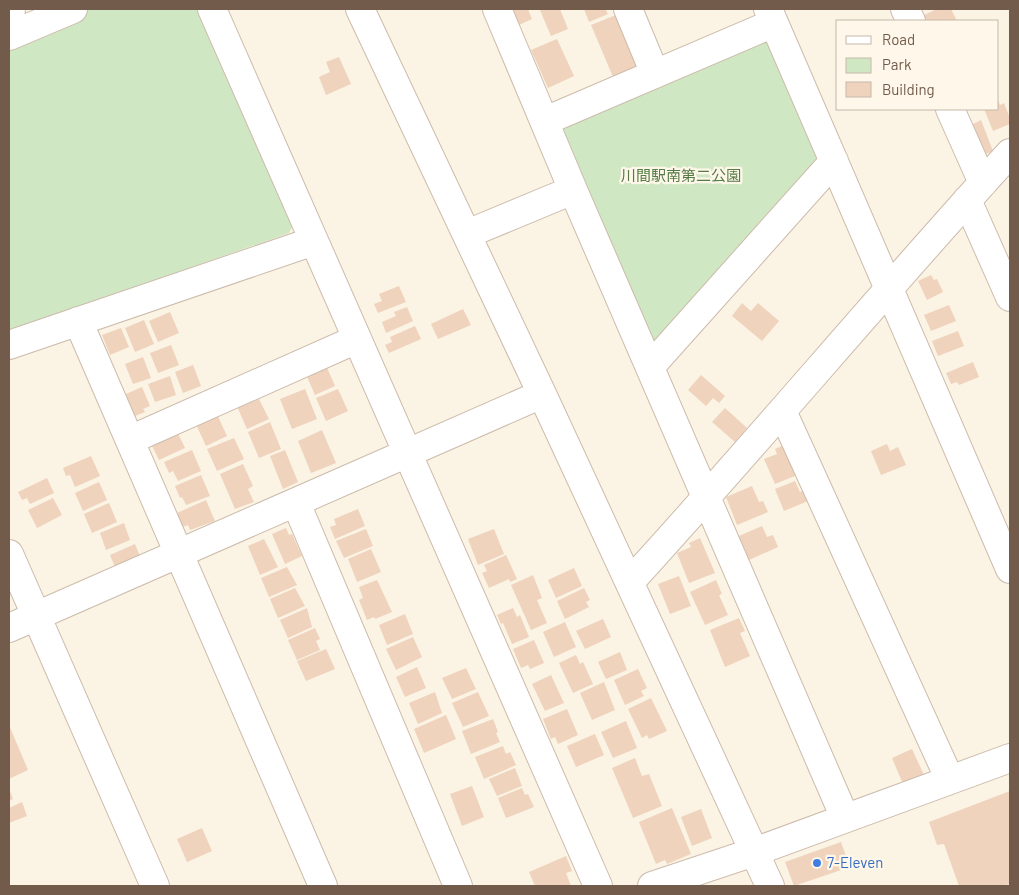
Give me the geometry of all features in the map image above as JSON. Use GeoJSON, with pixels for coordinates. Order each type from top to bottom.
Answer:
{"type":"FeatureCollection","features":[{"type":"Feature","properties":{"kind":"street"},"geometry":{"type":"LineString","coordinates":[[9,23],[11,9]]}},
{"type":"Feature","properties":{"kind":"street"},"geometry":{"type":"LineString","coordinates":[[9,36],[73,9]]}},
{"type":"Feature","properties":{"kind":"street"},"geometry":{"type":"LineString","coordinates":[[212,9],[598,886]]}},
{"type":"Feature","properties":{"kind":"street"},"geometry":{"type":"LineString","coordinates":[[360,9],[630,582],[770,886]]}},
{"type":"Feature","properties":{"kind":"street"},"geometry":{"type":"LineString","coordinates":[[497,9],[573,190],[845,818]]}},
{"type":"Feature","properties":{"kind":"street"},"geometry":{"type":"LineString","coordinates":[[628,9],[655,74]]}},
{"type":"Feature","properties":{"kind":"street"},"geometry":{"type":"LineString","coordinates":[[545,121],[655,74],[771,16],[1010,569]]}},
{"type":"Feature","properties":{"kind":"street"},"geometry":{"type":"LineString","coordinates":[[950,110],[975,192],[1010,296]]}},
{"type":"Feature","properties":{"kind":"street"},"geometry":{"type":"LineString","coordinates":[[630,582],[707,498],[888,288],[1010,153]]}},
{"type":"Feature","properties":{"kind":"street"},"geometry":{"type":"LineString","coordinates":[[650,367],[834,161]]}},
{"type":"Feature","properties":{"kind":"street"},"geometry":{"type":"LineString","coordinates":[[467,234],[573,190]]}},
{"type":"Feature","properties":{"kind":"street"},"geometry":{"type":"LineString","coordinates":[[9,345],[314,241]]}},
{"type":"Feature","properties":{"kind":"street"},"geometry":{"type":"LineString","coordinates":[[78,320],[323,886]]}},
{"type":"Feature","properties":{"kind":"street"},"geometry":{"type":"LineString","coordinates":[[130,440],[357,339]]}},
{"type":"Feature","properties":{"kind":"street"},"geometry":{"type":"LineString","coordinates":[[9,628],[542,394]]}},
{"type":"Feature","properties":{"kind":"street"},"geometry":{"type":"LineString","coordinates":[[782,410],[950,780]]}},
{"type":"Feature","properties":{"kind":"street"},"geometry":{"type":"LineString","coordinates":[[296,503],[458,886]]}},
{"type":"Feature","properties":{"kind":"street"},"geometry":{"type":"LineString","coordinates":[[9,554],[155,886]]}},
{"type":"Feature","properties":{"kind":"street"},"geometry":{"type":"LineString","coordinates":[[652,886],[754,852],[1010,758]]}},
{"type":"Feature","properties":{"kind":"green space"},"geometry":{"type":"Polygon","coordinates":[[[91,9],[200,9],[294,223],[289,233],[9,331],[9,43],[13,43],[91,9]]]}},
{"type":"Feature","properties":{"kind":"green space","name":"川間駅南第二公園"},"geometry":{"type":"Polygon","coordinates":[[[769,36],[822,159],[663,342],[648,338],[555,126],[769,36]]]}},
{"type":"Feature","properties":{"kind":"building"},"geometry":{"type":"Polygon","coordinates":[[[510,9],[528,9],[532,19],[517,26],[510,9]]]}},
{"type":"Feature","properties":{"kind":"building"},"geometry":{"type":"Polygon","coordinates":[[[560,9],[568,29],[551,36],[540,10],[560,9]]]}},
{"type":"Feature","properties":{"kind":"building"},"geometry":{"type":"Polygon","coordinates":[[[584,9],[605,9],[608,14],[589,22],[584,9]]]}},
{"type":"Feature","properties":{"kind":"building"},"geometry":{"type":"Polygon","coordinates":[[[937,9],[951,9],[956,20],[926,20],[924,15],[937,9]]]}},
{"type":"Feature","properties":{"kind":"building"},"geometry":{"type":"Polygon","coordinates":[[[621,13],[642,64],[613,77],[591,25],[621,13]]]}},
{"type":"Feature","properties":{"kind":"building"},"geometry":{"type":"Polygon","coordinates":[[[557,39],[574,76],[548,88],[531,50],[557,39]]]}},
{"type":"Feature","properties":{"kind":"building"},"geometry":{"type":"Polygon","coordinates":[[[339,57],[351,84],[326,95],[319,77],[330,72],[326,62],[339,57]]]}},
{"type":"Feature","properties":{"kind":"building"},"geometry":{"type":"Polygon","coordinates":[[[999,102],[1000,105],[1004,103],[1010,118],[1010,124],[993,131],[984,110],[999,110],[999,102]]]}},
{"type":"Feature","properties":{"kind":"building"},"geometry":{"type":"Polygon","coordinates":[[[981,120],[993,151],[977,158],[965,128],[981,120]]]}},
{"type":"Feature","properties":{"kind":"building"},"geometry":{"type":"Polygon","coordinates":[[[931,275],[934,280],[937,279],[943,292],[927,300],[918,281],[931,275]]]}},
{"type":"Feature","properties":{"kind":"building"},"geometry":{"type":"Polygon","coordinates":[[[399,286],[406,302],[378,313],[374,304],[382,301],[379,294],[399,286]]]}},
{"type":"Feature","properties":{"kind":"building"},"geometry":{"type":"Polygon","coordinates":[[[742,303],[751,311],[758,303],[779,321],[762,341],[732,316],[742,303]]]}},
{"type":"Feature","properties":{"kind":"building"},"geometry":{"type":"Polygon","coordinates":[[[949,305],[956,321],[931,331],[924,315],[949,305]]]}},
{"type":"Feature","properties":{"kind":"building"},"geometry":{"type":"Polygon","coordinates":[[[407,307],[413,321],[386,333],[382,322],[396,316],[394,312],[407,307]]]}},
{"type":"Feature","properties":{"kind":"building"},"geometry":{"type":"Polygon","coordinates":[[[463,309],[471,325],[438,339],[431,324],[463,309]]]}},
{"type":"Feature","properties":{"kind":"building"},"geometry":{"type":"Polygon","coordinates":[[[170,312],[179,333],[158,342],[149,321],[170,312]]]}},
{"type":"Feature","properties":{"kind":"building"},"geometry":{"type":"Polygon","coordinates":[[[144,320],[154,344],[135,352],[125,328],[144,320]]]}},
{"type":"Feature","properties":{"kind":"building"},"geometry":{"type":"Polygon","coordinates":[[[415,326],[421,339],[389,353],[385,345],[392,342],[390,337],[415,326]]]}},
{"type":"Feature","properties":{"kind":"building"},"geometry":{"type":"Polygon","coordinates":[[[121,328],[129,347],[110,355],[102,335],[121,328]]]}},
{"type":"Feature","properties":{"kind":"building"},"geometry":{"type":"Polygon","coordinates":[[[958,331],[964,346],[938,356],[932,341],[958,331]]]}},
{"type":"Feature","properties":{"kind":"building"},"geometry":{"type":"Polygon","coordinates":[[[171,345],[179,365],[158,373],[150,353],[171,345]]]}},
{"type":"Feature","properties":{"kind":"building"},"geometry":{"type":"Polygon","coordinates":[[[143,357],[151,378],[133,384],[125,364],[143,357]]]}},
{"type":"Feature","properties":{"kind":"building"},"geometry":{"type":"Polygon","coordinates":[[[973,362],[979,377],[959,385],[957,382],[951,384],[946,373],[973,362]]]}},
{"type":"Feature","properties":{"kind":"building"},"geometry":{"type":"Polygon","coordinates":[[[325,363],[335,386],[315,395],[305,372],[325,363]]]}},
{"type":"Feature","properties":{"kind":"building"},"geometry":{"type":"Polygon","coordinates":[[[193,365],[201,386],[183,393],[175,372],[193,365]]]}},
{"type":"Feature","properties":{"kind":"building"},"geometry":{"type":"Polygon","coordinates":[[[701,375],[725,396],[719,403],[713,398],[706,406],[688,390],[701,375]]]}},
{"type":"Feature","properties":{"kind":"building"},"geometry":{"type":"Polygon","coordinates":[[[170,376],[176,395],[155,402],[148,384],[170,376]]]}},
{"type":"Feature","properties":{"kind":"building"},"geometry":{"type":"Polygon","coordinates":[[[142,387],[150,406],[143,409],[145,412],[135,416],[126,394],[142,387]]]}},
{"type":"Feature","properties":{"kind":"building"},"geometry":{"type":"Polygon","coordinates":[[[305,389],[317,419],[292,429],[280,399],[305,389]]]}},
{"type":"Feature","properties":{"kind":"building"},"geometry":{"type":"Polygon","coordinates":[[[338,389],[348,411],[326,421],[316,398],[338,389]]]}},
{"type":"Feature","properties":{"kind":"building"},"geometry":{"type":"Polygon","coordinates":[[[252,395],[255,401],[259,399],[269,419],[247,429],[235,402],[252,395]]]}},
{"type":"Feature","properties":{"kind":"building"},"geometry":{"type":"Polygon","coordinates":[[[725,408],[747,428],[735,442],[712,422],[725,408]]]}},
{"type":"Feature","properties":{"kind":"building"},"geometry":{"type":"Polygon","coordinates":[[[215,410],[227,436],[206,446],[194,420],[215,410]]]}},
{"type":"Feature","properties":{"kind":"building"},"geometry":{"type":"Polygon","coordinates":[[[270,422],[281,449],[259,458],[248,432],[270,422]]]}},
{"type":"Feature","properties":{"kind":"building"},"geometry":{"type":"Polygon","coordinates":[[[175,427],[185,448],[159,460],[151,444],[175,427]]]}},
{"type":"Feature","properties":{"kind":"building"},"geometry":{"type":"Polygon","coordinates":[[[322,430],[336,463],[311,473],[298,441],[322,430]]]}},
{"type":"Feature","properties":{"kind":"building"},"geometry":{"type":"Polygon","coordinates":[[[234,438],[244,459],[217,471],[207,449],[234,438]]]}},
{"type":"Feature","properties":{"kind":"building"},"geometry":{"type":"Polygon","coordinates":[[[789,443],[802,473],[775,484],[764,459],[777,454],[775,449],[789,443]]]}},
{"type":"Feature","properties":{"kind":"building"},"geometry":{"type":"Polygon","coordinates":[[[887,444],[890,451],[898,447],[906,465],[881,475],[871,451],[887,444]]]}},
{"type":"Feature","properties":{"kind":"building"},"geometry":{"type":"Polygon","coordinates":[[[192,450],[201,471],[178,481],[173,471],[169,473],[164,462],[192,450]]]}},
{"type":"Feature","properties":{"kind":"building"},"geometry":{"type":"Polygon","coordinates":[[[285,450],[298,482],[283,489],[270,456],[285,450]]]}},
{"type":"Feature","properties":{"kind":"building"},"geometry":{"type":"Polygon","coordinates":[[[91,456],[100,476],[75,487],[70,475],[66,476],[63,468],[91,456]]]}},
{"type":"Feature","properties":{"kind":"building"},"geometry":{"type":"Polygon","coordinates":[[[243,464],[253,486],[248,489],[254,502],[235,509],[220,474],[243,464]]]}},
{"type":"Feature","properties":{"kind":"building"},"geometry":{"type":"Polygon","coordinates":[[[201,475],[210,496],[186,505],[182,497],[180,498],[175,486],[201,475]]]}},
{"type":"Feature","properties":{"kind":"building"},"geometry":{"type":"Polygon","coordinates":[[[47,478],[54,493],[30,504],[27,498],[22,500],[18,492],[47,478]]]}},
{"type":"Feature","properties":{"kind":"building"},"geometry":{"type":"Polygon","coordinates":[[[795,481],[800,492],[804,490],[808,501],[784,511],[775,489],[795,481]]]}},
{"type":"Feature","properties":{"kind":"building"},"geometry":{"type":"Polygon","coordinates":[[[99,482],[107,500],[83,511],[75,493],[99,482]]]}},
{"type":"Feature","properties":{"kind":"building"},"geometry":{"type":"Polygon","coordinates":[[[752,486],[759,502],[763,501],[768,512],[737,525],[726,497],[752,486]]]}},
{"type":"Feature","properties":{"kind":"building"},"geometry":{"type":"Polygon","coordinates":[[[53,498],[62,515],[37,528],[28,510],[53,498]]]}},
{"type":"Feature","properties":{"kind":"building"},"geometry":{"type":"Polygon","coordinates":[[[206,500],[215,521],[190,530],[188,525],[183,527],[177,513],[206,500]]]}},
{"type":"Feature","properties":{"kind":"building"},"geometry":{"type":"Polygon","coordinates":[[[109,503],[117,522],[92,533],[84,514],[109,503]]]}},
{"type":"Feature","properties":{"kind":"building"},"geometry":{"type":"Polygon","coordinates":[[[358,509],[365,526],[335,539],[330,527],[336,525],[334,519],[358,509]]]}},
{"type":"Feature","properties":{"kind":"building"},"geometry":{"type":"Polygon","coordinates":[[[124,523],[130,540],[106,550],[100,533],[124,523]]]}},
{"type":"Feature","properties":{"kind":"building"},"geometry":{"type":"Polygon","coordinates":[[[762,526],[767,537],[773,535],[778,547],[749,560],[739,536],[762,526]]]}},
{"type":"Feature","properties":{"kind":"building"},"geometry":{"type":"Polygon","coordinates":[[[286,528],[289,535],[292,534],[302,556],[285,564],[272,534],[286,528]]]}},
{"type":"Feature","properties":{"kind":"building"},"geometry":{"type":"Polygon","coordinates":[[[366,529],[373,546],[344,558],[336,541],[366,529]]]}},
{"type":"Feature","properties":{"kind":"building"},"geometry":{"type":"Polygon","coordinates":[[[494,529],[504,554],[478,565],[468,539],[494,529]]]}},
{"type":"Feature","properties":{"kind":"building"},"geometry":{"type":"Polygon","coordinates":[[[700,538],[715,573],[689,583],[677,553],[691,547],[689,543],[700,538]]]}},
{"type":"Feature","properties":{"kind":"building"},"geometry":{"type":"Polygon","coordinates":[[[264,539],[278,567],[260,575],[248,546],[264,539]]]}},
{"type":"Feature","properties":{"kind":"building"},"geometry":{"type":"Polygon","coordinates":[[[135,544],[142,561],[117,572],[110,555],[135,544]]]}},
{"type":"Feature","properties":{"kind":"building"},"geometry":{"type":"Polygon","coordinates":[[[371,549],[381,572],[357,582],[348,559],[371,549]]]}},
{"type":"Feature","properties":{"kind":"building"},"geometry":{"type":"Polygon","coordinates":[[[506,555],[517,579],[510,582],[509,579],[489,588],[482,573],[487,571],[484,565],[506,555]]]}},
{"type":"Feature","properties":{"kind":"building"},"geometry":{"type":"Polygon","coordinates":[[[287,567],[297,585],[269,597],[261,578],[287,567]]]}},
{"type":"Feature","properties":{"kind":"building"},"geometry":{"type":"Polygon","coordinates":[[[574,568],[582,586],[556,598],[548,580],[574,568]]]}},
{"type":"Feature","properties":{"kind":"building"},"geometry":{"type":"Polygon","coordinates":[[[533,575],[542,598],[537,600],[547,623],[531,630],[511,585],[533,575]]]}},
{"type":"Feature","properties":{"kind":"building"},"geometry":{"type":"Polygon","coordinates":[[[679,576],[691,606],[670,614],[658,584],[679,576]]]}},
{"type":"Feature","properties":{"kind":"building"},"geometry":{"type":"Polygon","coordinates":[[[377,580],[392,612],[367,620],[359,600],[363,598],[359,587],[377,580]]]}},
{"type":"Feature","properties":{"kind":"building"},"geometry":{"type":"Polygon","coordinates":[[[716,580],[722,594],[719,595],[728,615],[705,625],[690,592],[716,580]]]}},
{"type":"Feature","properties":{"kind":"building"},"geometry":{"type":"Polygon","coordinates":[[[295,588],[305,606],[278,618],[270,599],[295,588]]]}},
{"type":"Feature","properties":{"kind":"building"},"geometry":{"type":"Polygon","coordinates":[[[584,588],[590,600],[586,602],[589,607],[565,619],[557,601],[584,588]]]}},
{"type":"Feature","properties":{"kind":"building"},"geometry":{"type":"Polygon","coordinates":[[[307,608],[312,627],[288,638],[280,620],[307,608]]]}},
{"type":"Feature","properties":{"kind":"building"},"geometry":{"type":"Polygon","coordinates":[[[513,608],[517,617],[520,615],[529,637],[512,644],[503,623],[501,624],[497,615],[513,608]]]}},
{"type":"Feature","properties":{"kind":"building"},"geometry":{"type":"Polygon","coordinates":[[[405,614],[413,634],[387,645],[379,625],[405,614]]]}},
{"type":"Feature","properties":{"kind":"building"},"geometry":{"type":"Polygon","coordinates":[[[739,618],[745,631],[740,633],[750,656],[725,667],[710,630],[739,618]]]}},
{"type":"Feature","properties":{"kind":"building"},"geometry":{"type":"Polygon","coordinates":[[[603,619],[611,637],[585,649],[576,631],[603,619]]]}},
{"type":"Feature","properties":{"kind":"building"},"geometry":{"type":"Polygon","coordinates":[[[565,622],[576,647],[554,657],[543,632],[565,622]]]}},
{"type":"Feature","properties":{"kind":"building"},"geometry":{"type":"Polygon","coordinates":[[[315,628],[320,639],[316,641],[320,650],[297,660],[288,640],[315,628]]]}},
{"type":"Feature","properties":{"kind":"building"},"geometry":{"type":"Polygon","coordinates":[[[413,637],[422,657],[396,670],[386,649],[413,637]]]}},
{"type":"Feature","properties":{"kind":"building"},"geometry":{"type":"Polygon","coordinates":[[[534,640],[544,663],[530,669],[528,665],[521,668],[513,649],[534,640]]]}},
{"type":"Feature","properties":{"kind":"building"},"geometry":{"type":"Polygon","coordinates":[[[326,649],[335,669],[306,681],[297,661],[326,649]]]}},
{"type":"Feature","properties":{"kind":"building"},"geometry":{"type":"Polygon","coordinates":[[[620,652],[627,670],[606,679],[598,662],[620,652]]]}},
{"type":"Feature","properties":{"kind":"building"},"geometry":{"type":"Polygon","coordinates":[[[576,655],[580,664],[583,662],[593,684],[573,693],[559,663],[576,655]]]}},
{"type":"Feature","properties":{"kind":"building"},"geometry":{"type":"Polygon","coordinates":[[[417,667],[426,688],[405,697],[396,677],[417,667]]]}},
{"type":"Feature","properties":{"kind":"building"},"geometry":{"type":"Polygon","coordinates":[[[466,668],[476,689],[452,699],[442,678],[466,668]]]}},
{"type":"Feature","properties":{"kind":"building"},"geometry":{"type":"Polygon","coordinates":[[[638,669],[647,688],[641,691],[644,696],[625,705],[614,680],[638,669]]]}},
{"type":"Feature","properties":{"kind":"building"},"geometry":{"type":"Polygon","coordinates":[[[551,675],[564,703],[545,711],[532,684],[551,675]]]}},
{"type":"Feature","properties":{"kind":"building"},"geometry":{"type":"Polygon","coordinates":[[[604,682],[615,710],[592,720],[580,693],[604,682]]]}},
{"type":"Feature","properties":{"kind":"building"},"geometry":{"type":"Polygon","coordinates":[[[435,692],[442,713],[418,724],[409,703],[435,692]]]}},
{"type":"Feature","properties":{"kind":"building"},"geometry":{"type":"Polygon","coordinates":[[[478,692],[489,716],[463,727],[452,703],[478,692]]]}},
{"type":"Feature","properties":{"kind":"building"},"geometry":{"type":"Polygon","coordinates":[[[651,698],[667,731],[649,739],[647,735],[642,738],[628,709],[651,698]]]}},
{"type":"Feature","properties":{"kind":"building"},"geometry":{"type":"Polygon","coordinates":[[[567,709],[578,735],[558,744],[555,737],[551,739],[543,719],[567,709]]]}},
{"type":"Feature","properties":{"kind":"building"},"geometry":{"type":"Polygon","coordinates":[[[446,715],[456,739],[424,753],[414,729],[446,715]]]}},
{"type":"Feature","properties":{"kind":"building"},"geometry":{"type":"Polygon","coordinates":[[[493,719],[500,742],[471,754],[462,731],[493,719]]]}},
{"type":"Feature","properties":{"kind":"building"},"geometry":{"type":"Polygon","coordinates":[[[626,721],[637,748],[613,758],[601,732],[626,721]]]}},
{"type":"Feature","properties":{"kind":"building"},"geometry":{"type":"Polygon","coordinates":[[[9,725],[28,770],[9,779],[9,725]]]}},
{"type":"Feature","properties":{"kind":"building"},"geometry":{"type":"Polygon","coordinates":[[[595,734],[604,755],[576,767],[567,746],[595,734]]]}},
{"type":"Feature","properties":{"kind":"building"},"geometry":{"type":"Polygon","coordinates":[[[503,746],[506,754],[510,752],[516,765],[484,779],[475,757],[503,746]]]}},
{"type":"Feature","properties":{"kind":"building"},"geometry":{"type":"Polygon","coordinates":[[[912,749],[924,775],[903,784],[892,758],[912,749]]]}},
{"type":"Feature","properties":{"kind":"building"},"geometry":{"type":"Polygon","coordinates":[[[635,758],[642,776],[649,774],[662,806],[633,818],[612,768],[635,758]]]}},
{"type":"Feature","properties":{"kind":"building"},"geometry":{"type":"Polygon","coordinates":[[[515,768],[522,786],[497,796],[489,779],[515,768]]]}},
{"type":"Feature","properties":{"kind":"building"},"geometry":{"type":"Polygon","coordinates":[[[472,786],[484,817],[462,826],[450,794],[472,786]]]}},
{"type":"Feature","properties":{"kind":"building"},"geometry":{"type":"Polygon","coordinates":[[[9,788],[13,799],[9,801],[9,788]]]}},
{"type":"Feature","properties":{"kind":"building"},"geometry":{"type":"Polygon","coordinates":[[[522,788],[525,795],[528,794],[534,807],[506,818],[498,798],[522,788]]]}},
{"type":"Feature","properties":{"kind":"building"},"geometry":{"type":"Polygon","coordinates":[[[1010,791],[1010,884],[1002,886],[959,886],[944,844],[937,845],[929,822],[1010,791]]]}},
{"type":"Feature","properties":{"kind":"building"},"geometry":{"type":"Polygon","coordinates":[[[22,802],[27,816],[9,823],[9,808],[22,802]]]}},
{"type":"Feature","properties":{"kind":"building"},"geometry":{"type":"Polygon","coordinates":[[[672,808],[691,854],[667,864],[665,860],[656,864],[639,822],[672,808]]]}},
{"type":"Feature","properties":{"kind":"building"},"geometry":{"type":"Polygon","coordinates":[[[701,809],[712,838],[692,846],[681,817],[701,809]]]}},
{"type":"Feature","properties":{"kind":"building"},"geometry":{"type":"Polygon","coordinates":[[[202,828],[212,851],[187,862],[177,839],[202,828]]]}},
{"type":"Feature","properties":{"kind":"building"},"geometry":{"type":"Polygon","coordinates":[[[841,842],[850,867],[794,886],[785,862],[841,842]]]}},
{"type":"Feature","properties":{"kind":"building"},"geometry":{"type":"Polygon","coordinates":[[[566,856],[572,871],[566,873],[571,886],[535,886],[529,872],[566,856]]]}},
{"type":"Feature","properties":{"kind":"place","name":"7-Eleven"},"geometry":{"type":"Point","coordinates":[817,863]}}]}
